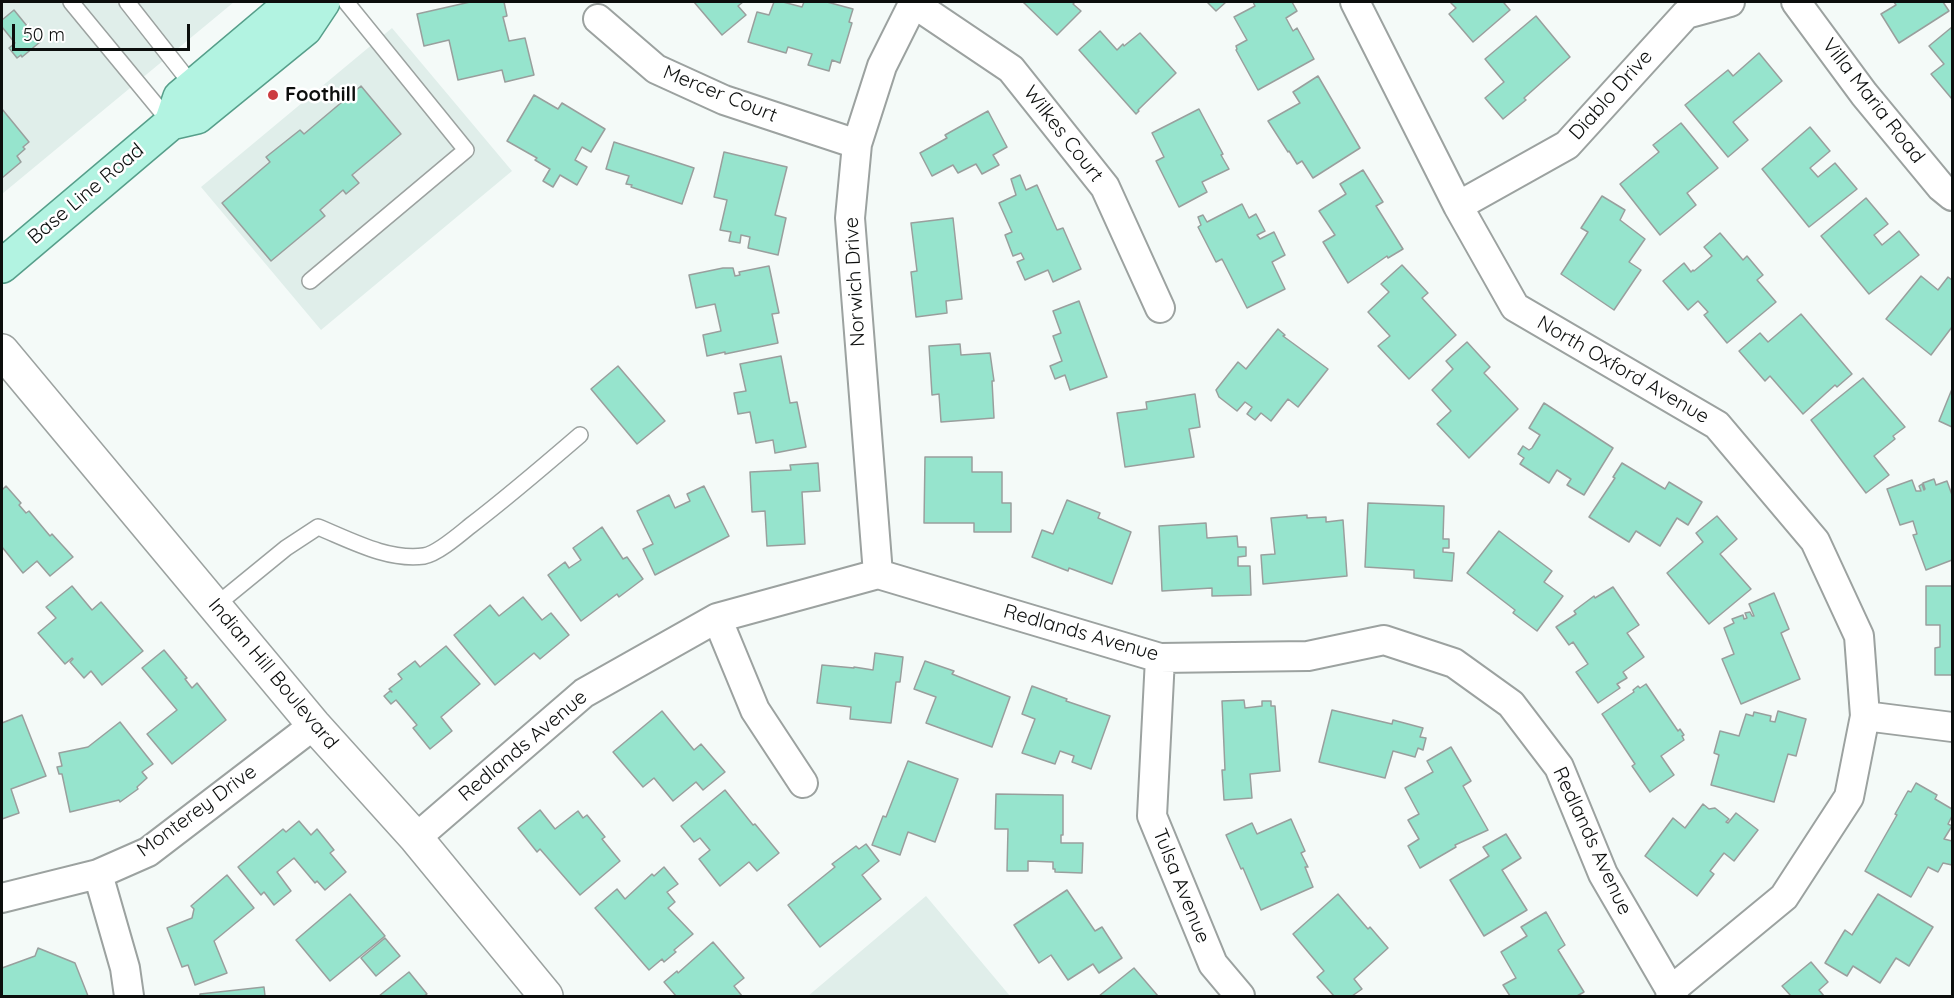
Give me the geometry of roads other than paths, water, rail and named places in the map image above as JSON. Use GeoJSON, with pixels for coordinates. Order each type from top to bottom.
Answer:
{"type":"FeatureCollection","features":[{"type":"Feature","properties":{"kind":"main road","name":"Base Line Road"},"geometry":{"type":"LineString","coordinates":[[171,123],[180,97],[288,6],[298,2]]}},
{"type":"Feature","properties":{"kind":"main road","name":"Base Line Road"},"geometry":{"type":"LineString","coordinates":[[2,266],[171,123],[198,117],[305,29],[323,2]]}},
{"type":"Feature","properties":{"kind":"street","name":"Norwich Drive"},"geometry":{"type":"LineString","coordinates":[[878,574],[850,218],[857,144],[882,66],[914,2]]}},
{"type":"Feature","properties":{"kind":"street","name":"Wilkes Court"},"geometry":{"type":"LineString","coordinates":[[914,2],[1011,69],[1105,188],[1160,308]]}},
{"type":"Feature","properties":{"kind":"street","name":"North Oxford Avenue"},"geometry":{"type":"LineString","coordinates":[[1355,2],[1458,206],[1515,307],[1717,425],[1815,541],[1859,636],[1865,716],[1850,798],[1784,897],[1672,994]]}},
{"type":"Feature","properties":{"kind":"street","name":"Diablo Drive"},"geometry":{"type":"LineString","coordinates":[[1458,206],[1566,145],[1686,14],[1730,2]]}},
{"type":"Feature","properties":{"kind":"street","name":"Villa Maria Road"},"geometry":{"type":"LineString","coordinates":[[1796,2],[1864,94],[1941,187],[1953,196]]}},
{"type":"Feature","properties":{"kind":"street","name":"Mercer Court"},"geometry":{"type":"LineString","coordinates":[[598,19],[656,69],[724,100],[857,144]]}},
{"type":"Feature","properties":{"kind":"street","name":"Indian Hill Boulevard"},"geometry":{"type":"LineString","coordinates":[[2,351],[314,725],[416,838],[546,996]]}},
{"type":"Feature","properties":{"kind":"street","name":"Redlands Avenue"},"geometry":{"type":"LineString","coordinates":[[416,838],[584,693],[717,618],[878,574],[1160,658],[1308,656],[1384,640],[1454,663],[1511,704],[1559,766],[1603,874],[1672,994]]}},
{"type":"Feature","properties":{"kind":"street"},"geometry":{"type":"LineString","coordinates":[[717,618],[755,710],[803,783]]}},
{"type":"Feature","properties":{"kind":"street","name":"Tulsa Avenue"},"geometry":{"type":"LineString","coordinates":[[1160,658],[1152,816],[1213,964],[1240,996]]}},
{"type":"Feature","properties":{"kind":"street"},"geometry":{"type":"LineString","coordinates":[[1865,716],[1953,728]]}},
{"type":"Feature","properties":{"kind":"street","name":"Monterey Drive"},"geometry":{"type":"LineString","coordinates":[[2,898],[99,873],[148,852],[314,725]]}},
{"type":"Feature","properties":{"kind":"street"},"geometry":{"type":"LineString","coordinates":[[99,873],[125,968],[129,996]]}},
{"type":"Feature","properties":{"kind":"lane"},"geometry":{"type":"LineString","coordinates":[[71,2],[171,123]]}},
{"type":"Feature","properties":{"kind":"lane"},"geometry":{"type":"LineString","coordinates":[[127,2],[193,86]]}},
{"type":"Feature","properties":{"kind":"lane"},"geometry":{"type":"LineString","coordinates":[[310,281],[466,150],[346,2]]}},
{"type":"Feature","properties":{"kind":"lane"},"geometry":{"type":"LineString","coordinates":[[215,606],[286,548],[318,527],[366,546],[399,555],[426,556],[452,540],[501,502],[580,435]]}},
{"type":"Feature","properties":{"kind":"place","name":"Foothill"},"geometry":{"type":"Point","coordinates":[273,95]}}]}
